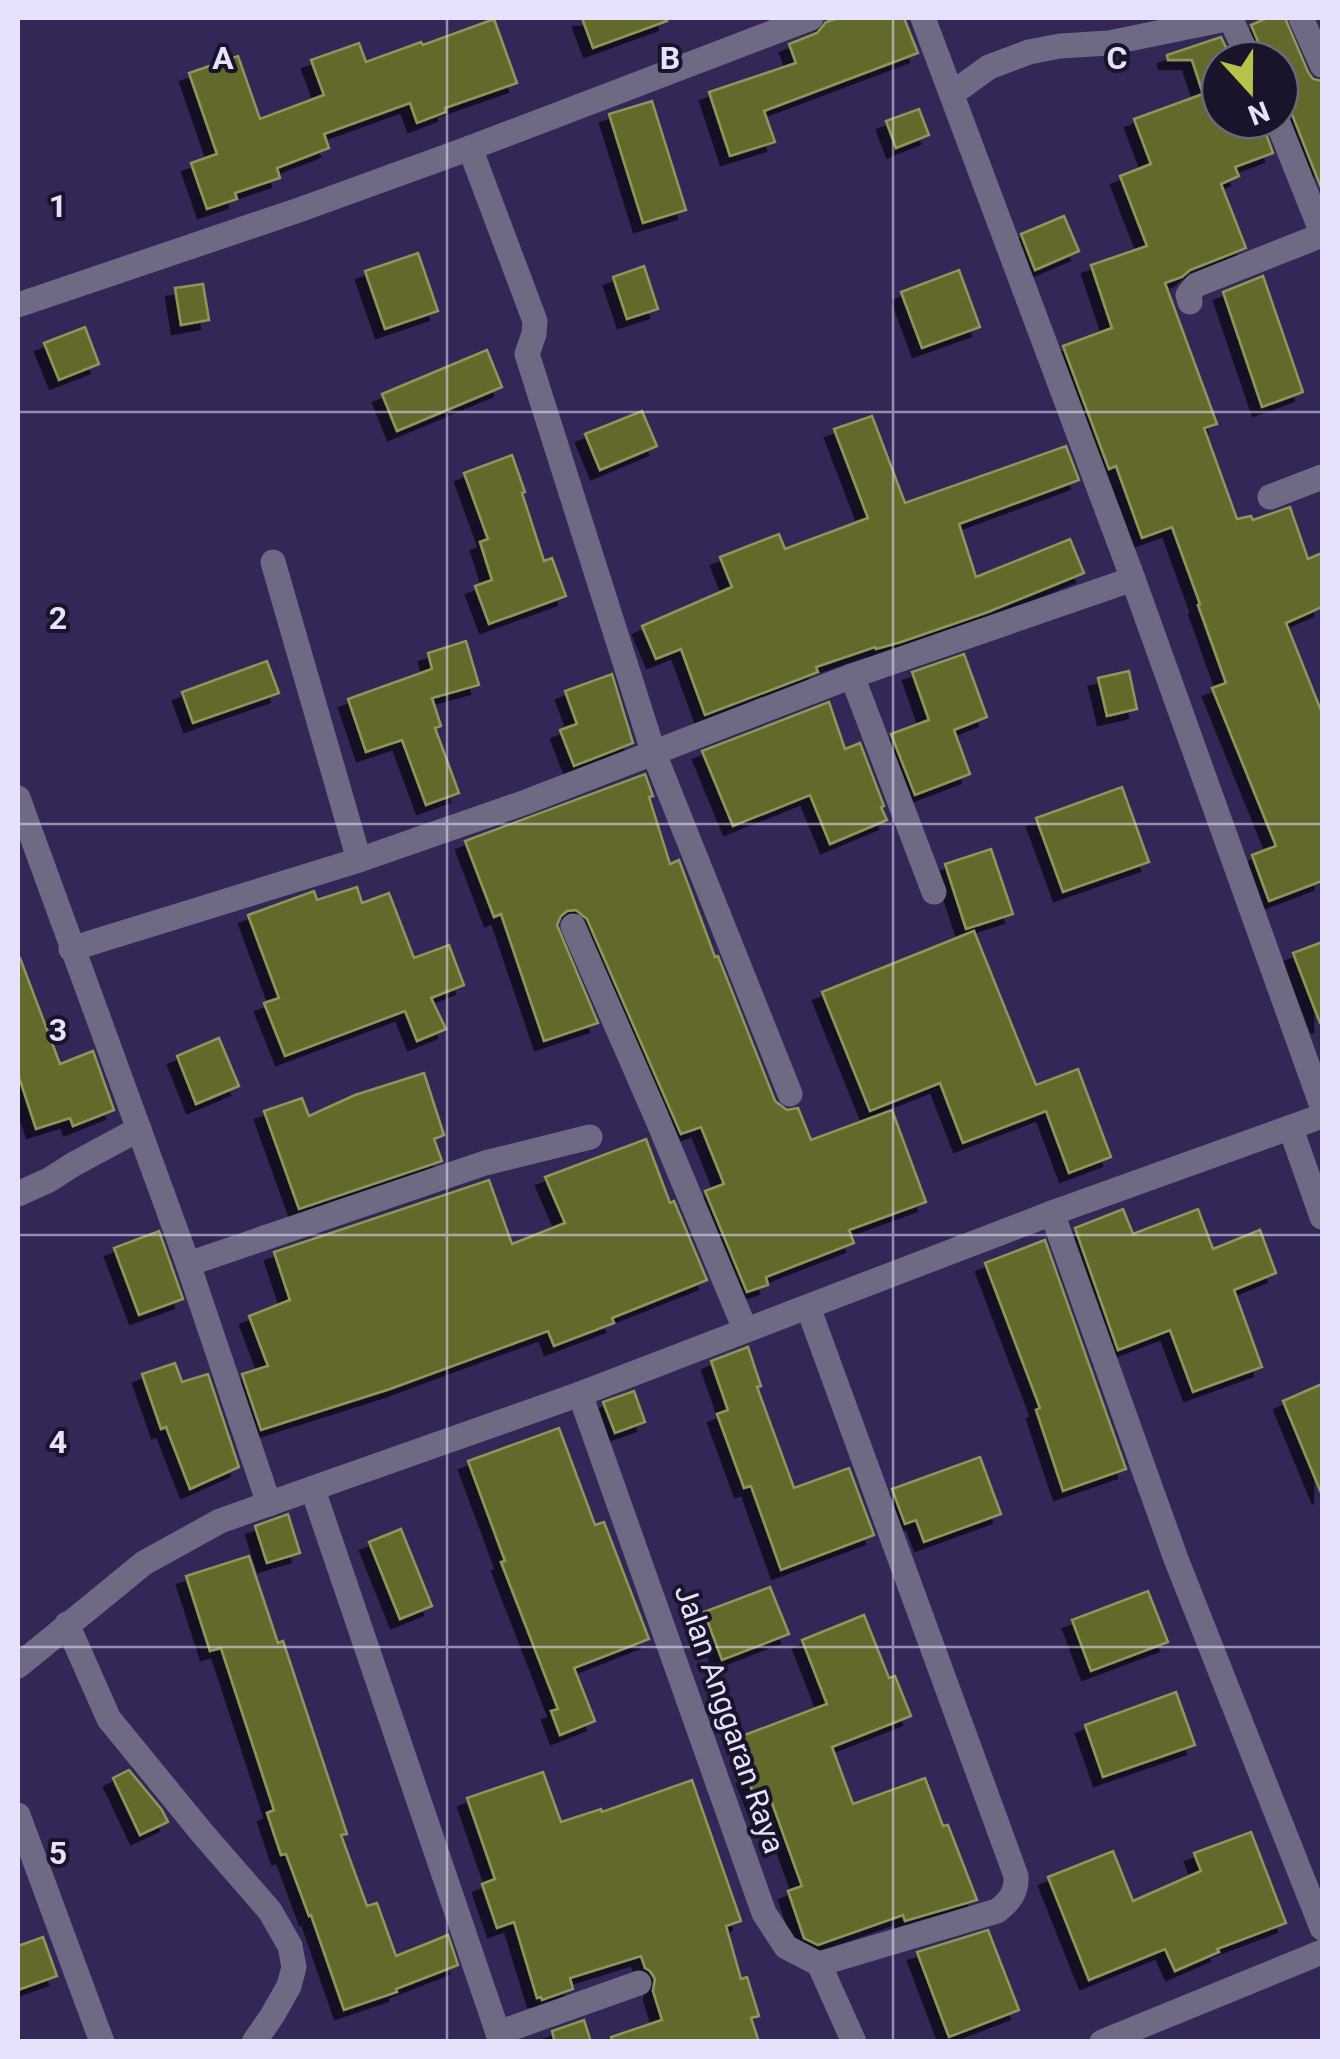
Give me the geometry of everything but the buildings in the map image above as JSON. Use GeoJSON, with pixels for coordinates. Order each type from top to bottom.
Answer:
{"type":"FeatureCollection","features":[{"type":"Feature","properties":{"kind":"street"},"geometry":{"type":"LineString","coordinates":[[18,305],[299,210],[810,18]]}},
{"type":"Feature","properties":{"kind":"street"},"geometry":{"type":"LineString","coordinates":[[924,18],[1133,579],[1322,1106]]}},
{"type":"Feature","properties":{"kind":"street"},"geometry":{"type":"LineString","coordinates":[[953,93],[989,66],[1029,52],[1108,43],[1231,18]]}},
{"type":"Feature","properties":{"kind":"street"},"geometry":{"type":"LineString","coordinates":[[1301,18],[1322,65]]}},
{"type":"Feature","properties":{"kind":"street"},"geometry":{"type":"LineString","coordinates":[[1190,302],[1188,296],[1196,286],[1322,234],[1285,140]]}},
{"type":"Feature","properties":{"kind":"street"},"geometry":{"type":"LineString","coordinates":[[470,148],[535,321],[527,354],[653,752],[790,1094]]}},
{"type":"Feature","properties":{"kind":"street"},"geometry":{"type":"LineString","coordinates":[[1270,497],[1322,478]]}},
{"type":"Feature","properties":{"kind":"street"},"geometry":{"type":"LineString","coordinates":[[273,562],[359,860]]}},
{"type":"Feature","properties":{"kind":"street"},"geometry":{"type":"LineString","coordinates":[[71,949],[359,860],[526,802],[852,676],[1133,579]]}},
{"type":"Feature","properties":{"kind":"street"},"geometry":{"type":"LineString","coordinates":[[852,676],[934,892]]}},
{"type":"Feature","properties":{"kind":"street"},"geometry":{"type":"LineString","coordinates":[[18,798],[27,857],[71,949],[139,1129],[269,1504]]}},
{"type":"Feature","properties":{"kind":"street"},"geometry":{"type":"LineString","coordinates":[[572,926],[745,1329]]}},
{"type":"Feature","properties":{"kind":"street"},"geometry":{"type":"LineString","coordinates":[[18,1666],[144,1563],[220,1521],[580,1394],[1052,1213],[1322,1116]]}},
{"type":"Feature","properties":{"kind":"street"},"geometry":{"type":"LineString","coordinates":[[18,1194],[139,1129]]}},
{"type":"Feature","properties":{"kind":"street"},"geometry":{"type":"LineString","coordinates":[[1290,1129],[1322,1218]]}},
{"type":"Feature","properties":{"kind":"street"},"geometry":{"type":"LineString","coordinates":[[188,1264],[485,1163],[590,1138]]}},
{"type":"Feature","properties":{"kind":"street"},"geometry":{"type":"LineString","coordinates":[[1052,1213],[1176,1559],[1322,1928]]}},
{"type":"Feature","properties":{"kind":"street"},"geometry":{"type":"LineString","coordinates":[[808,1307],[1016,1876],[1016,1887],[1008,1902],[997,1911],[819,1964],[854,2042]]}},
{"type":"Feature","properties":{"kind":"street","name":"Jalan Anggaran Raya"},"geometry":{"type":"LineString","coordinates":[[580,1394],[764,1913],[786,1947],[819,1964]]}},
{"type":"Feature","properties":{"kind":"street"},"geometry":{"type":"LineString","coordinates":[[313,1490],[499,2037],[639,1983]]}},
{"type":"Feature","properties":{"kind":"street"},"geometry":{"type":"LineString","coordinates":[[67,1624],[109,1718],[270,1911],[290,1946],[294,1967],[289,1986],[254,2042]]}},
{"type":"Feature","properties":{"kind":"street"},"geometry":{"type":"LineString","coordinates":[[18,1815],[102,2042]]}},
{"type":"Feature","properties":{"kind":"street"},"geometry":{"type":"LineString","coordinates":[[1102,2042],[1322,1952]]}}]}
